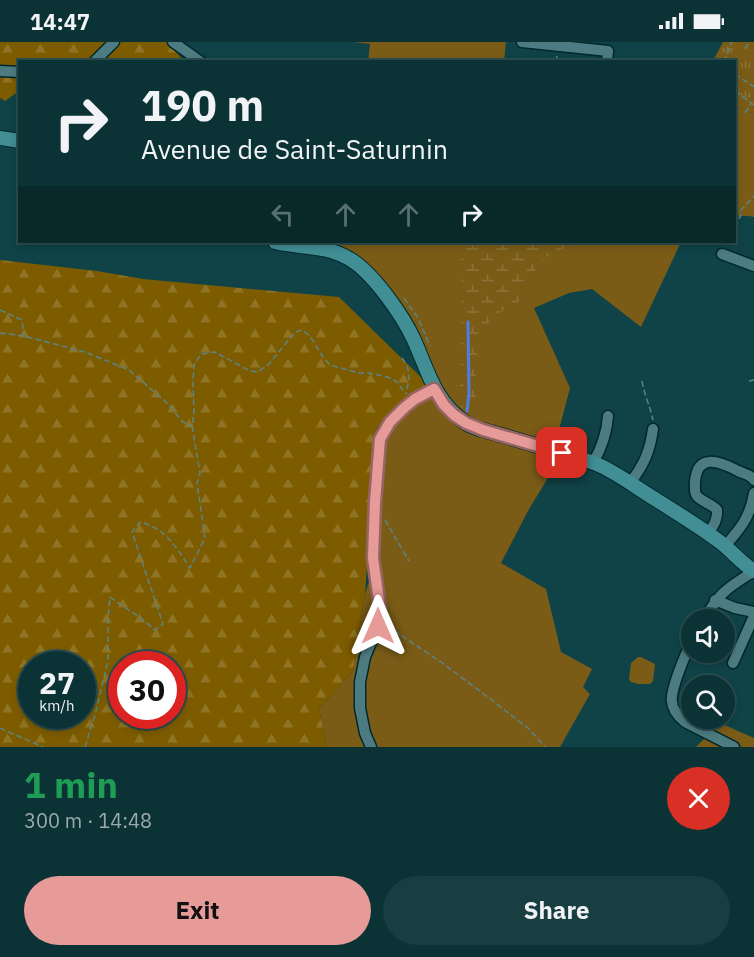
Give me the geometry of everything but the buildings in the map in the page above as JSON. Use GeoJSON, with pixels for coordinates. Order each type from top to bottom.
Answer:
{"type":"FeatureCollection","features":[{"type":"Feature","properties":{"kind":"main road"},"geometry":{"type":"LineString","coordinates":[[0,138],[18,141]]}},
{"type":"Feature","properties":{"kind":"main road"},"geometry":{"type":"LineString","coordinates":[[280,243],[330,250],[348,257],[369,275],[401,314],[434,389],[444,405],[454,415],[483,430],[592,463],[619,475],[708,533],[754,571]]}},
{"type":"Feature","properties":{"kind":"street"},"geometry":{"type":"LineString","coordinates":[[96,60],[114,42]]}},
{"type":"Feature","properties":{"kind":"street"},"geometry":{"type":"LineString","coordinates":[[173,42],[198,60]]}},
{"type":"Feature","properties":{"kind":"street"},"geometry":{"type":"LineString","coordinates":[[522,42],[608,51],[607,60]]}},
{"type":"Feature","properties":{"kind":"street"},"geometry":{"type":"LineString","coordinates":[[0,71],[18,72]]}},
{"type":"Feature","properties":{"kind":"street"},"geometry":{"type":"LineString","coordinates":[[722,254],[754,267]]}},
{"type":"Feature","properties":{"kind":"street"},"geometry":{"type":"LineString","coordinates":[[371,747],[365,733],[360,708],[360,682],[365,657],[378,626],[380,608],[373,558],[380,439],[390,422],[404,408],[434,389]]}},
{"type":"Feature","properties":{"kind":"street"},"geometry":{"type":"LineString","coordinates":[[592,463],[603,440],[608,416]]}},
{"type":"Feature","properties":{"kind":"street"},"geometry":{"type":"LineString","coordinates":[[630,483],[642,467],[648,453],[653,429]]}},
{"type":"Feature","properties":{"kind":"street"},"geometry":{"type":"LineString","coordinates":[[708,533],[717,519],[717,510],[697,496],[695,484],[698,468],[707,463],[725,464],[750,475],[754,480]]}},
{"type":"Feature","properties":{"kind":"street"},"geometry":{"type":"LineString","coordinates":[[725,546],[747,518],[754,493]]}},
{"type":"Feature","properties":{"kind":"street"},"geometry":{"type":"LineString","coordinates":[[710,609],[715,600],[731,585],[754,571]]}},
{"type":"Feature","properties":{"kind":"street"},"geometry":{"type":"LineString","coordinates":[[715,600],[754,614],[735,658]]}},
{"type":"Feature","properties":{"kind":"street"},"geometry":{"type":"LineString","coordinates":[[682,663],[672,690],[671,700],[674,709],[685,722],[734,747]]}},
{"type":"Feature","properties":{"kind":"path"},"geometry":{"type":"LineString","coordinates":[[725,60],[732,42]]}},
{"type":"Feature","properties":{"kind":"path"},"geometry":{"type":"LineString","coordinates":[[745,49],[749,42]]}},
{"type":"Feature","properties":{"kind":"path"},"geometry":{"type":"LineString","coordinates":[[736,75],[754,87]]}},
{"type":"Feature","properties":{"kind":"path"},"geometry":{"type":"LineString","coordinates":[[736,92],[753,104],[745,113]]}},
{"type":"Feature","properties":{"kind":"path"},"geometry":{"type":"LineString","coordinates":[[736,225],[741,215],[740,211],[754,196]]}},
{"type":"Feature","properties":{"kind":"path"},"geometry":{"type":"LineString","coordinates":[[0,310],[22,320],[24,336]]}},
{"type":"Feature","properties":{"kind":"path"},"geometry":{"type":"LineString","coordinates":[[85,747],[108,660],[110,597],[155,630],[163,624],[132,532],[140,522],[150,524],[173,541],[190,568],[205,539],[197,483],[200,473],[192,426],[194,365],[201,354],[215,352],[250,371],[258,372],[269,364],[295,332],[302,330],[310,336],[322,357],[330,365],[359,373],[387,377],[396,381],[406,394],[410,374],[402,358]]}},
{"type":"Feature","properties":{"kind":"path"},"geometry":{"type":"LineString","coordinates":[[0,333],[24,336],[85,352],[129,370],[166,402],[183,422],[192,426]]}},
{"type":"Feature","properties":{"kind":"path"},"geometry":{"type":"LineString","coordinates":[[749,381],[754,380]]}},
{"type":"Feature","properties":{"kind":"path"},"geometry":{"type":"LineString","coordinates":[[642,381],[650,406],[653,429]]}},
{"type":"Feature","properties":{"kind":"path"},"geometry":{"type":"LineString","coordinates":[[382,513],[409,561]]}},
{"type":"Feature","properties":{"kind":"path"},"geometry":{"type":"LineString","coordinates":[[380,608],[389,625],[399,634],[493,701],[529,729],[545,747]]}},
{"type":"Feature","properties":{"kind":"path"},"geometry":{"type":"LineString","coordinates":[[0,728],[43,747]]}},
{"type":"Feature","properties":{"kind":"green space"},"geometry":{"type":"Polygon","coordinates":[[[0,42],[167,42],[183,60],[18,60],[18,92],[5,101],[0,98],[0,42]]]}},
{"type":"Feature","properties":{"kind":"green space"},"geometry":{"type":"Polygon","coordinates":[[[354,42],[506,42],[504,60],[368,60],[370,44],[354,42]]]}},
{"type":"Feature","properties":{"kind":"green space"},"geometry":{"type":"Polygon","coordinates":[[[723,42],[754,42],[754,115],[736,106],[736,60],[714,60],[723,42]]]}},
{"type":"Feature","properties":{"kind":"green space"},"geometry":{"type":"Polygon","coordinates":[[[736,106],[754,115],[754,217],[736,216],[736,106]]]}},
{"type":"Feature","properties":{"kind":"green space"},"geometry":{"type":"Polygon","coordinates":[[[308,243],[681,243],[641,327],[592,289],[569,293],[534,308],[570,388],[555,445],[474,422],[458,410],[443,392],[422,339],[376,278],[308,243]]]}},
{"type":"Feature","properties":{"kind":"green space"},"geometry":{"type":"Polygon","coordinates":[[[458,243],[577,243],[552,253],[539,262],[518,302],[497,314],[480,332],[475,370],[476,395],[472,411],[466,412],[461,410],[460,398],[462,270],[458,243]]]}},
{"type":"Feature","properties":{"kind":"green space"},"geometry":{"type":"Polygon","coordinates":[[[0,260],[97,271],[143,279],[339,297],[428,384],[377,428],[365,594],[353,671],[319,709],[327,747],[0,747],[0,260]]]}},
{"type":"Feature","properties":{"kind":"green space"},"geometry":{"type":"Polygon","coordinates":[[[434,398],[445,415],[463,428],[559,460],[529,509],[501,563],[546,589],[561,652],[592,669],[583,687],[590,694],[560,747],[327,747],[319,709],[353,671],[365,594],[378,556],[382,449],[393,427],[419,403],[434,398]]]}},
{"type":"Feature","properties":{"kind":"green space"},"geometry":{"type":"Polygon","coordinates":[[[638,657],[655,664],[653,681],[650,684],[638,684],[629,679],[631,663],[638,657]]]}},
{"type":"Feature","properties":{"kind":"green space"},"geometry":{"type":"Polygon","coordinates":[[[714,729],[734,729],[754,738],[754,747],[696,747],[714,729]]]}},
{"type":"Feature","properties":{"kind":"waterway"},"geometry":{"type":"LineString","coordinates":[[467,411],[468,322]]}},
{"type":"Feature","properties":{"kind":"route"},"geometry":{"type":"LineString","coordinates":[[378,626],[380,608],[373,558],[380,439],[390,422],[404,408],[434,389],[444,405],[466,423],[562,453]]}}]}
